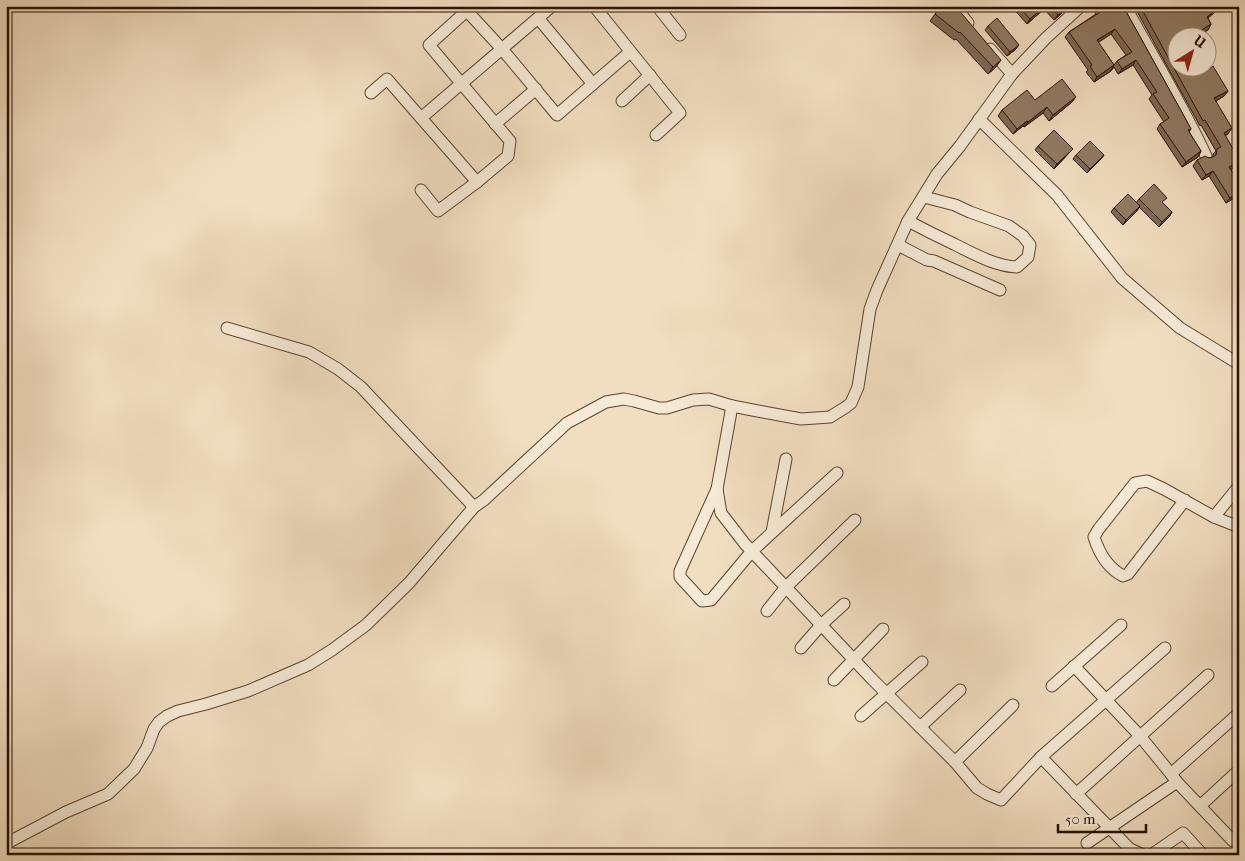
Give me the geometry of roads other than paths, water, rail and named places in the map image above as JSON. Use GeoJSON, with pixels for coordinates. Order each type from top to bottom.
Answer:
{"type":"FeatureCollection","features":[{"type":"Feature","properties":{"kind":"street"},"geometry":{"type":"LineString","coordinates":[[421,118],[552,6]]}},
{"type":"Feature","properties":{"kind":"street"},"geometry":{"type":"LineString","coordinates":[[594,6],[680,113],[656,135]]}},
{"type":"Feature","properties":{"kind":"street"},"geometry":{"type":"LineString","coordinates":[[656,6],[680,35]]}},
{"type":"Feature","properties":{"kind":"street"},"geometry":{"type":"LineString","coordinates":[[961,6],[962,16],[1012,74]]}},
{"type":"Feature","properties":{"kind":"street"},"geometry":{"type":"LineString","coordinates":[[6,845],[11,840],[66,812],[108,794],[134,769],[148,748],[158,722],[167,716],[178,711],[248,691],[308,665],[366,625],[409,583],[474,507],[484,500],[566,423],[606,402],[624,399],[659,408],[667,408],[693,400],[709,399],[732,406],[801,419],[830,417],[851,403],[858,388],[870,309],[908,221],[937,174],[960,146],[1012,74],[1046,38],[1081,6]]}},
{"type":"Feature","properties":{"kind":"street"},"geometry":{"type":"LineString","coordinates":[[1125,6],[1206,156]]}},
{"type":"Feature","properties":{"kind":"street"},"geometry":{"type":"LineString","coordinates":[[421,190],[438,211],[508,156],[510,141],[429,45],[469,9],[557,115],[630,52]]}},
{"type":"Feature","properties":{"kind":"street"},"geometry":{"type":"LineString","coordinates":[[538,18],[593,84]]}},
{"type":"Feature","properties":{"kind":"street"},"geometry":{"type":"LineString","coordinates":[[622,101],[650,76]]}},
{"type":"Feature","properties":{"kind":"street"},"geometry":{"type":"LineString","coordinates":[[371,93],[387,78],[477,182]]}},
{"type":"Feature","properties":{"kind":"street"},"geometry":{"type":"LineString","coordinates":[[495,124],[536,89]]}},
{"type":"Feature","properties":{"kind":"street"},"geometry":{"type":"LineString","coordinates":[[979,119],[1057,195],[1122,278],[1180,328],[1239,364]]}},
{"type":"Feature","properties":{"kind":"street"},"geometry":{"type":"LineString","coordinates":[[908,221],[993,262],[1018,267],[1028,257],[1030,245],[1023,236],[1008,226],[955,205],[924,196]]}},
{"type":"Feature","properties":{"kind":"street"},"geometry":{"type":"LineString","coordinates":[[898,245],[927,260],[934,261],[1000,290]]}},
{"type":"Feature","properties":{"kind":"street"},"geometry":{"type":"LineString","coordinates":[[227,328],[309,352],[338,369],[361,387],[474,507]]}},
{"type":"Feature","properties":{"kind":"street"},"geometry":{"type":"LineString","coordinates":[[732,406],[717,489],[680,571],[680,577],[702,600],[712,600],[752,551],[837,473]]}},
{"type":"Feature","properties":{"kind":"street"},"geometry":{"type":"LineString","coordinates":[[772,532],[786,459]]}},
{"type":"Feature","properties":{"kind":"street"},"geometry":{"type":"LineString","coordinates":[[1185,500],[1128,574],[1122,576],[1111,568],[1097,547],[1094,537],[1135,483],[1147,481],[1185,500],[1214,517],[1239,527]]}},
{"type":"Feature","properties":{"kind":"street"},"geometry":{"type":"LineString","coordinates":[[1214,517],[1239,486]]}},
{"type":"Feature","properties":{"kind":"street"},"geometry":{"type":"LineString","coordinates":[[717,489],[721,513],[752,551],[854,660],[955,762],[977,788],[1001,800],[1041,757],[1166,648]]}},
{"type":"Feature","properties":{"kind":"street"},"geometry":{"type":"LineString","coordinates":[[767,611],[786,587],[855,520]]}},
{"type":"Feature","properties":{"kind":"street"},"geometry":{"type":"LineString","coordinates":[[800,648],[844,604]]}},
{"type":"Feature","properties":{"kind":"street"},"geometry":{"type":"LineString","coordinates":[[1052,686],[1121,625]]}},
{"type":"Feature","properties":{"kind":"street"},"geometry":{"type":"LineString","coordinates":[[834,680],[884,628]]}},
{"type":"Feature","properties":{"kind":"street"},"geometry":{"type":"LineString","coordinates":[[861,716],[922,662]]}},
{"type":"Feature","properties":{"kind":"street"},"geometry":{"type":"LineString","coordinates":[[1074,666],[1140,736],[1174,778],[1237,842]]}},
{"type":"Feature","properties":{"kind":"street"},"geometry":{"type":"LineString","coordinates":[[1076,794],[1208,675]]}},
{"type":"Feature","properties":{"kind":"street"},"geometry":{"type":"LineString","coordinates":[[920,727],[960,690]]}},
{"type":"Feature","properties":{"kind":"street"},"geometry":{"type":"LineString","coordinates":[[955,762],[1013,705]]}},
{"type":"Feature","properties":{"kind":"street"},"geometry":{"type":"LineString","coordinates":[[1087,843],[1174,778],[1239,712]]}},
{"type":"Feature","properties":{"kind":"street"},"geometry":{"type":"LineString","coordinates":[[1041,757],[1130,849],[1143,855]]}},
{"type":"Feature","properties":{"kind":"street"},"geometry":{"type":"LineString","coordinates":[[1200,806],[1239,770]]}},
{"type":"Feature","properties":{"kind":"street"},"geometry":{"type":"LineString","coordinates":[[1151,855],[1183,833],[1203,855]]}}]}
